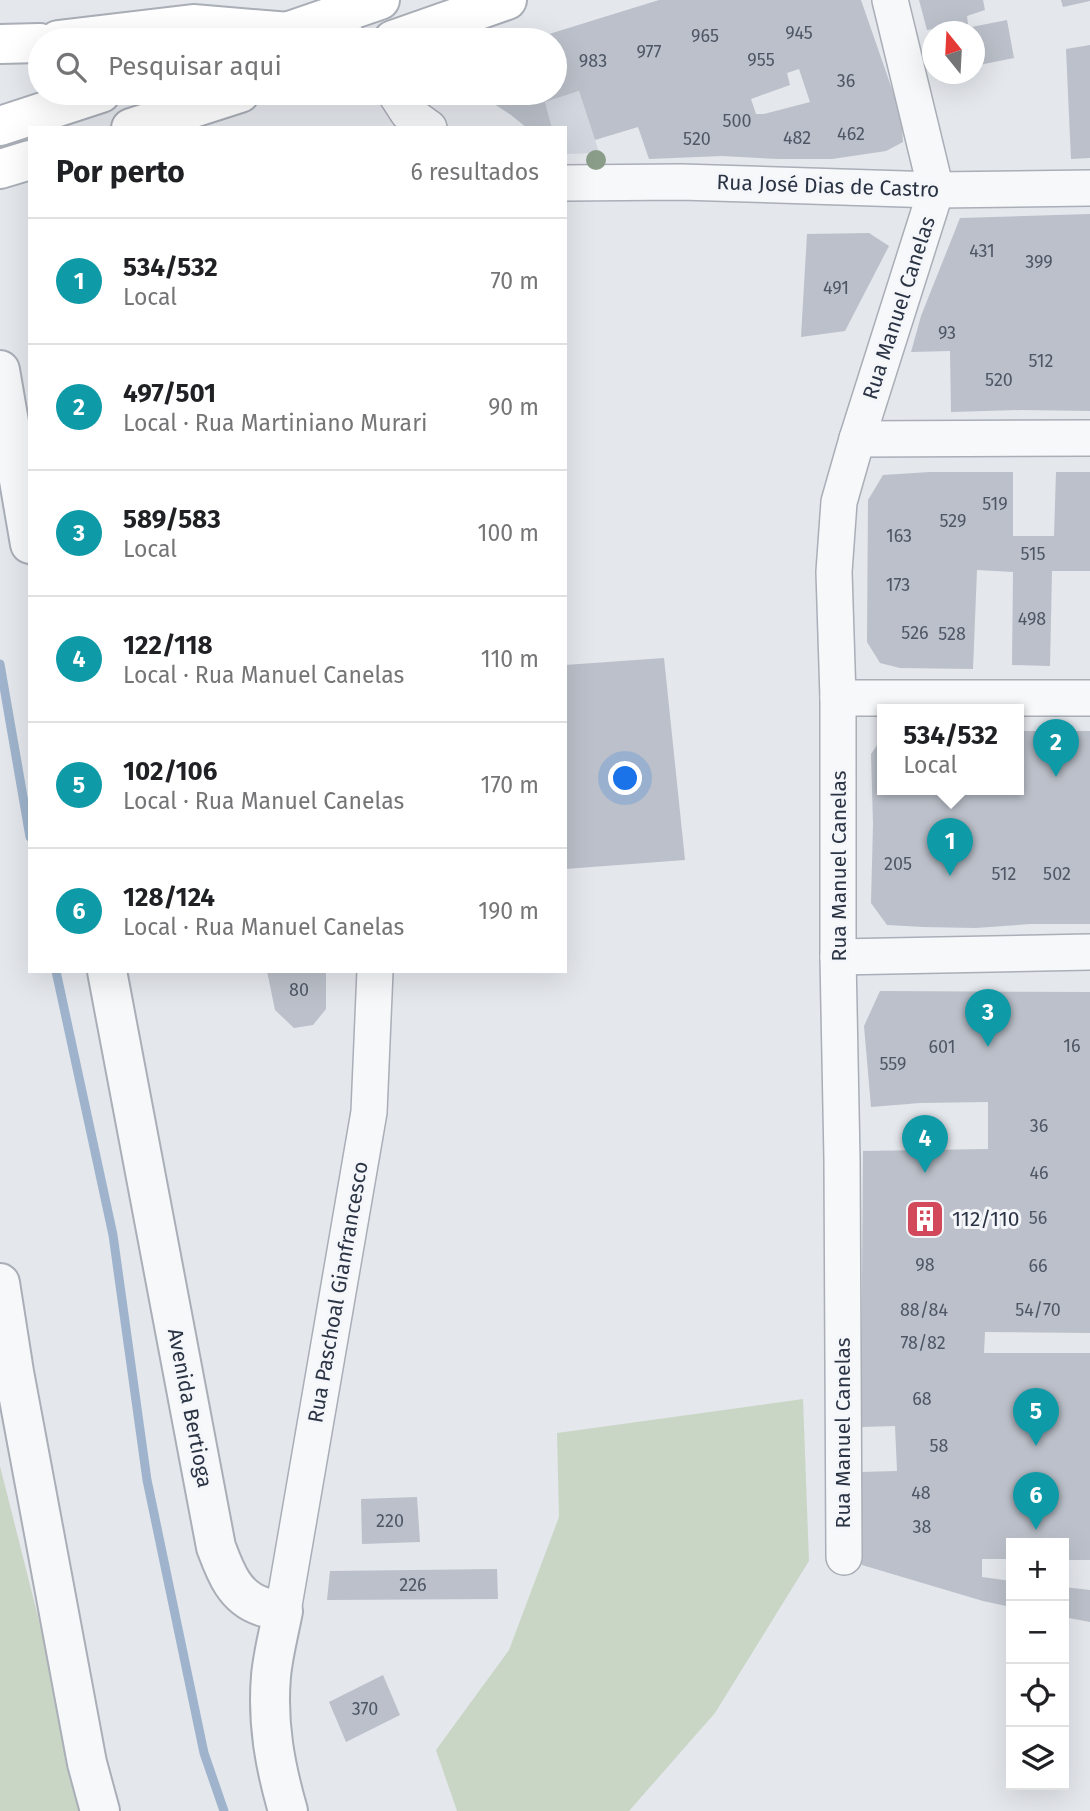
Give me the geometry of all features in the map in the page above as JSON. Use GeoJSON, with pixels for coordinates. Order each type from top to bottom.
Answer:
{"type":"FeatureCollection","features":[{"type":"Feature","properties":{"kind":"main road"},"geometry":{"type":"LineString","coordinates":[[316,28],[380,0]]}},
{"type":"Feature","properties":{"kind":"main road"},"geometry":{"type":"LineString","coordinates":[[427,28],[507,0]]}},
{"type":"Feature","properties":{"kind":"main road"},"geometry":{"type":"LineString","coordinates":[[159,28],[193,24],[243,28]]}},
{"type":"Feature","properties":{"kind":"main road"},"geometry":{"type":"LineString","coordinates":[[0,44],[28,43]]}},
{"type":"Feature","properties":{"kind":"main road"},"geometry":{"type":"LineString","coordinates":[[0,126],[64,105]]}},
{"type":"Feature","properties":{"kind":"main road"},"geometry":{"type":"LineString","coordinates":[[137,126],[203,105]]}},
{"type":"Feature","properties":{"kind":"main road"},"geometry":{"type":"LineString","coordinates":[[0,169],[28,161]]}},
{"type":"Feature","properties":{"kind":"street"},"geometry":{"type":"LineString","coordinates":[[890,0],[936,190]]}},
{"type":"Feature","properties":{"kind":"street","name":"Rua José Dias de Castro"},"geometry":{"type":"LineString","coordinates":[[567,183],[681,182],[936,190],[1090,188]]}},
{"type":"Feature","properties":{"kind":"street","name":"Rua Manuel Canelas"},"geometry":{"type":"LineString","coordinates":[[844,1557],[838,698],[834,572],[839,502],[936,190]]}},
{"type":"Feature","properties":{"kind":"street"},"geometry":{"type":"LineString","coordinates":[[0,370],[28,532]]}},
{"type":"Feature","properties":{"kind":"street"},"geometry":{"type":"LineString","coordinates":[[857,439],[1090,438]]}},
{"type":"Feature","properties":{"kind":"street"},"geometry":{"type":"LineString","coordinates":[[838,698],[1090,698]]}},
{"type":"Feature","properties":{"kind":"street"},"geometry":{"type":"LineString","coordinates":[[838,957],[1090,952]]}},
{"type":"Feature","properties":{"kind":"street","name":"Avenida Bertioga"},"geometry":{"type":"LineString","coordinates":[[107,973],[216,1547],[227,1576],[241,1595],[261,1606],[283,1611]]}},
{"type":"Feature","properties":{"kind":"street","name":"Rua Paschoal Gianfrancesco"},"geometry":{"type":"LineString","coordinates":[[283,1611],[369,1112],[375,973]]}},
{"type":"Feature","properties":{"kind":"street"},"geometry":{"type":"LineString","coordinates":[[0,1283],[87,1763],[100,1811]]}},
{"type":"Feature","properties":{"kind":"street"},"geometry":{"type":"LineString","coordinates":[[283,1611],[271,1675],[270,1724],[276,1772],[288,1811]]}},
{"type":"Feature","properties":{"kind":"shaded area"},"geometry":{"type":"Polygon","coordinates":[[[579,91],[599,153],[567,154],[567,126],[551,126],[546,105],[567,105],[567,95],[579,91]]]}},
{"type":"Feature","properties":{"kind":"green space"},"geometry":{"type":"Polygon","coordinates":[[[803,1399],[809,1561],[715,1713],[629,1811],[457,1811],[436,1750],[509,1650],[559,1517],[557,1433],[803,1399]]]}},
{"type":"Feature","properties":{"kind":"green space"},"geometry":{"type":"Polygon","coordinates":[[[0,1466],[87,1811],[0,1811],[0,1466]]]}},
{"type":"Feature","properties":{"kind":"building"},"geometry":{"type":"Polygon","coordinates":[[[659,0],[861,0],[901,115],[903,142],[886,151],[832,159],[722,156],[649,159],[638,127],[595,140],[579,91],[567,95],[567,28],[659,0]],[[799,69],[787,73],[790,85],[751,99],[756,114],[810,102],[799,69]]]}},
{"type":"Feature","properties":{"kind":"building"},"geometry":{"type":"Polygon","coordinates":[[[919,0],[983,0],[985,10],[967,16],[968,21],[925,21],[919,0]]]}},
{"type":"Feature","properties":{"kind":"building"},"geometry":{"type":"Polygon","coordinates":[[[1061,0],[1090,0],[1090,1],[1063,7],[1061,0]]]}},
{"type":"Feature","properties":{"kind":"building"},"geometry":{"type":"Polygon","coordinates":[[[1007,20],[1014,58],[985,64],[985,24],[1007,20]]]}},
{"type":"Feature","properties":{"kind":"building"},"geometry":{"type":"Polygon","coordinates":[[[1090,45],[1090,158],[1071,159],[1066,49],[1090,45]]]}},
{"type":"Feature","properties":{"kind":"building"},"geometry":{"type":"Polygon","coordinates":[[[496,105],[546,105],[551,126],[525,126],[496,105]]]}},
{"type":"Feature","properties":{"kind":"building"},"geometry":{"type":"Polygon","coordinates":[[[1090,214],[1090,411],[951,412],[950,351],[911,352],[921,316],[960,218],[1090,214]]]}},
{"type":"Feature","properties":{"kind":"building"},"geometry":{"type":"Polygon","coordinates":[[[869,233],[889,246],[845,331],[801,337],[807,234],[869,233]]]}},
{"type":"Feature","properties":{"kind":"building"},"geometry":{"type":"Polygon","coordinates":[[[1013,472],[1013,536],[1054,536],[1056,472],[1090,472],[1090,571],[1052,571],[1050,666],[1012,665],[1013,572],[977,570],[973,669],[900,668],[880,663],[867,642],[868,500],[883,475],[1013,472]]]}},
{"type":"Feature","properties":{"kind":"building"},"geometry":{"type":"Polygon","coordinates":[[[664,658],[685,860],[567,869],[567,665],[664,658]]]}},
{"type":"Feature","properties":{"kind":"building"},"geometry":{"type":"Polygon","coordinates":[[[1024,731],[1090,731],[1090,924],[1030,924],[976,928],[887,925],[871,903],[871,754],[877,745],[877,795],[1024,795],[1024,731]]]}},
{"type":"Feature","properties":{"kind":"building"},"geometry":{"type":"Polygon","coordinates":[[[267,973],[326,973],[326,1009],[313,1025],[294,1028],[275,1010],[267,973]]]}},
{"type":"Feature","properties":{"kind":"building"},"geometry":{"type":"Polygon","coordinates":[[[880,991],[1090,992],[1090,1333],[985,1332],[984,1353],[1090,1353],[1090,1560],[1069,1560],[1069,1538],[1006,1538],[1006,1559],[982,1559],[982,1577],[1006,1580],[1006,1606],[862,1565],[860,1472],[897,1471],[895,1426],[861,1427],[863,1151],[988,1149],[988,1102],[871,1107],[864,1026],[880,991]]]}},
{"type":"Feature","properties":{"kind":"building"},"geometry":{"type":"Polygon","coordinates":[[[417,1497],[420,1542],[362,1544],[361,1499],[417,1497]]]}},
{"type":"Feature","properties":{"kind":"building"},"geometry":{"type":"Polygon","coordinates":[[[497,1569],[498,1599],[327,1600],[330,1571],[497,1569]]]}},
{"type":"Feature","properties":{"kind":"building"},"geometry":{"type":"Polygon","coordinates":[[[1069,1588],[1090,1590],[1090,1622],[1069,1618],[1069,1588]]]}},
{"type":"Feature","properties":{"kind":"building"},"geometry":{"type":"Polygon","coordinates":[[[383,1675],[400,1715],[346,1742],[329,1702],[383,1675]]]}},
{"type":"Feature","properties":{"kind":"waterway"},"geometry":{"type":"LineString","coordinates":[[0,664],[28,825]]}},
{"type":"Feature","properties":{"kind":"waterway"},"geometry":{"type":"LineString","coordinates":[[56,973],[113,1235],[147,1480],[204,1753],[224,1811]]}},
{"type":"Feature","properties":{"kind":"place","name":"497/501"},"geometry":{"type":"Point","coordinates":[1056,777]}},
{"type":"Feature","properties":{"kind":"place","name":"534/532"},"geometry":{"type":"Point","coordinates":[950,876]}},
{"type":"Feature","properties":{"kind":"place","name":"589/583"},"geometry":{"type":"Point","coordinates":[988,1047]}},
{"type":"Feature","properties":{"kind":"place","name":"122/118"},"geometry":{"type":"Point","coordinates":[925,1173]}},
{"type":"Feature","properties":{"kind":"place","name":"112/110"},"geometry":{"type":"Point","coordinates":[925,1219]}},
{"type":"Feature","properties":{"kind":"place","name":"102/106"},"geometry":{"type":"Point","coordinates":[1036,1446]}},
{"type":"Feature","properties":{"kind":"place","name":"128/124"},"geometry":{"type":"Point","coordinates":[1036,1530]}}]}
